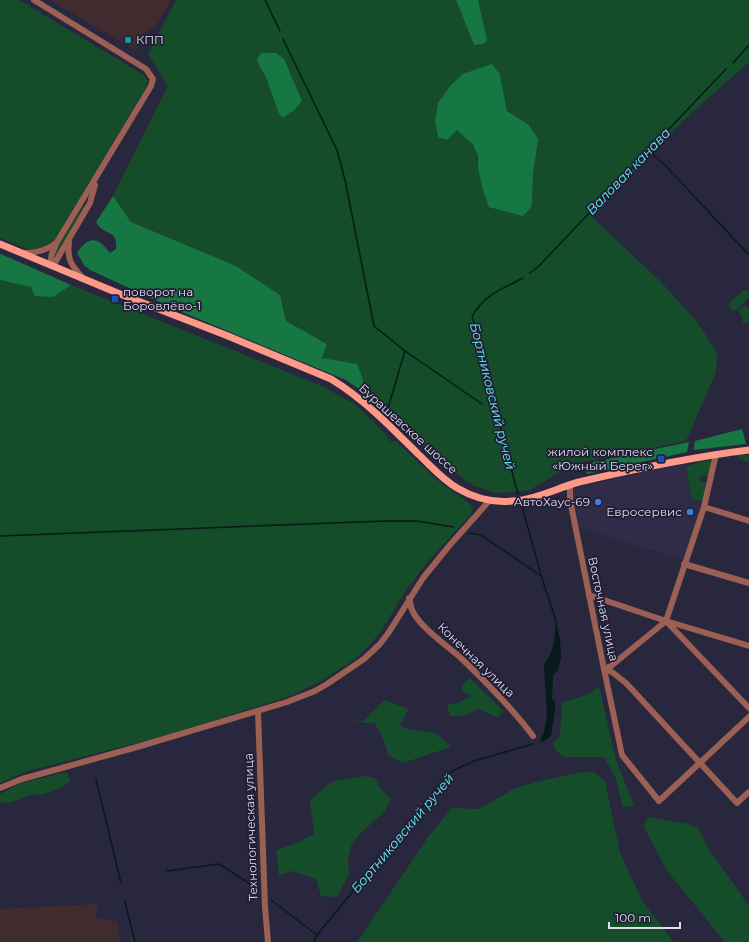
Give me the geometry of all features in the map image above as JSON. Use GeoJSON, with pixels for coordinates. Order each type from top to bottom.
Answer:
{"type":"FeatureCollection","features":[{"type":"Feature","properties":{"kind":"main road","name":"Бурашевское шоссе"},"geometry":{"type":"LineString","coordinates":[[0,244],[331,379],[344,386],[367,404],[449,482],[465,492],[490,500],[506,502],[518,501],[570,485],[662,464],[716,454],[749,450]]}},
{"type":"Feature","properties":{"kind":"street"},"geometry":{"type":"LineString","coordinates":[[34,0],[146,69],[153,79],[151,86],[57,242],[52,254],[51,262],[53,266]]}},
{"type":"Feature","properties":{"kind":"street"},"geometry":{"type":"LineString","coordinates":[[53,266],[90,203],[97,177]]}},
{"type":"Feature","properties":{"kind":"street"},"geometry":{"type":"LineString","coordinates":[[70,239],[68,253],[69,261],[83,278]]}},
{"type":"Feature","properties":{"kind":"street"},"geometry":{"type":"LineString","coordinates":[[22,253],[40,252],[48,249],[57,242]]}},
{"type":"Feature","properties":{"kind":"street"},"geometry":{"type":"LineString","coordinates":[[716,454],[704,506],[666,621],[611,666],[604,669],[622,755],[659,801],[749,717]]}},
{"type":"Feature","properties":{"kind":"street","name":"Восточная улица"},"geometry":{"type":"LineString","coordinates":[[570,485],[570,500],[604,669],[612,672],[626,683],[737,803],[749,792]]}},
{"type":"Feature","properties":{"kind":"street"},"geometry":{"type":"LineString","coordinates":[[0,788],[22,780],[258,711],[315,691],[364,659],[384,638],[423,578],[490,500]]}},
{"type":"Feature","properties":{"kind":"street"},"geometry":{"type":"LineString","coordinates":[[704,506],[749,521]]}},
{"type":"Feature","properties":{"kind":"street"},"geometry":{"type":"LineString","coordinates":[[684,564],[749,583]]}},
{"type":"Feature","properties":{"kind":"street"},"geometry":{"type":"LineString","coordinates":[[589,595],[666,621],[749,646]]}},
{"type":"Feature","properties":{"kind":"street","name":"Конечная улица"},"geometry":{"type":"LineString","coordinates":[[409,598],[412,610],[426,628],[461,658],[498,695],[533,736]]}},
{"type":"Feature","properties":{"kind":"street"},"geometry":{"type":"LineString","coordinates":[[666,621],[749,708]]}},
{"type":"Feature","properties":{"kind":"street","name":"Технологическая улица"},"geometry":{"type":"LineString","coordinates":[[258,711],[265,907],[268,942]]}},
{"type":"Feature","properties":{"kind":"shaded area"},"geometry":{"type":"Polygon","coordinates":[[[50,0],[171,0],[157,25],[149,28],[135,50],[50,0]]]}},
{"type":"Feature","properties":{"kind":"shaded area"},"geometry":{"type":"Polygon","coordinates":[[[685,464],[692,500],[702,503],[683,560],[578,527],[572,500],[572,489],[685,464]]]}},
{"type":"Feature","properties":{"kind":"shaded area"},"geometry":{"type":"Polygon","coordinates":[[[556,620],[560,639],[561,657],[558,670],[553,676],[552,699],[555,702],[555,706],[551,736],[543,742],[540,740],[544,732],[547,715],[544,664],[553,648],[556,620]]]}},
{"type":"Feature","properties":{"kind":"shaded area"},"geometry":{"type":"Polygon","coordinates":[[[98,904],[95,917],[117,923],[121,942],[0,942],[0,909],[98,904]]]}},
{"type":"Feature","properties":{"kind":"green space"},"geometry":{"type":"Polygon","coordinates":[[[0,0],[19,0],[144,75],[148,81],[145,89],[55,239],[41,248],[28,249],[0,238],[0,0]]]}},
{"type":"Feature","properties":{"kind":"green space"},"geometry":{"type":"Polygon","coordinates":[[[176,0],[456,0],[474,45],[483,44],[483,21],[478,0],[749,0],[749,62],[696,109],[654,150],[593,218],[661,282],[698,323],[717,353],[716,372],[686,441],[573,464],[528,491],[496,493],[472,485],[440,461],[366,394],[362,377],[322,358],[327,344],[286,321],[280,295],[236,266],[131,222],[113,196],[168,86],[148,54],[176,0]],[[284,59],[260,67],[266,77],[291,78],[284,59]],[[500,75],[457,130],[475,149],[478,167],[532,206],[533,173],[528,124],[507,111],[500,75]]]}},
{"type":"Feature","properties":{"kind":"green space"},"geometry":{"type":"Polygon","coordinates":[[[456,0],[478,0],[487,40],[483,44],[474,45],[456,0]]]}},
{"type":"Feature","properties":{"kind":"green space"},"geometry":{"type":"Polygon","coordinates":[[[261,53],[276,53],[284,59],[302,101],[294,110],[283,118],[279,114],[266,77],[257,60],[261,53]]]}},
{"type":"Feature","properties":{"kind":"green space"},"geometry":{"type":"Polygon","coordinates":[[[492,64],[500,75],[507,111],[528,124],[538,139],[533,173],[532,206],[523,216],[489,207],[482,187],[478,167],[478,157],[473,145],[457,130],[447,140],[438,137],[435,122],[438,103],[450,86],[463,74],[492,64]]]}},
{"type":"Feature","properties":{"kind":"green space"},"geometry":{"type":"Polygon","coordinates":[[[113,196],[131,222],[236,266],[280,295],[286,321],[327,344],[322,358],[357,364],[366,394],[346,380],[177,310],[90,270],[84,265],[77,253],[81,247],[94,240],[106,248],[110,253],[116,249],[116,242],[113,235],[99,227],[96,222],[113,196]]]}},
{"type":"Feature","properties":{"kind":"green space"},"geometry":{"type":"Polygon","coordinates":[[[83,205],[84,207],[56,256],[54,257],[53,254],[83,205]]]}},
{"type":"Feature","properties":{"kind":"green space"},"geometry":{"type":"Polygon","coordinates":[[[0,254],[71,285],[53,297],[35,296],[31,287],[0,280],[0,254]]]}},
{"type":"Feature","properties":{"kind":"green space"},"geometry":{"type":"Polygon","coordinates":[[[0,280],[31,287],[62,290],[71,285],[324,387],[356,405],[385,433],[391,442],[396,441],[436,479],[470,504],[473,509],[471,514],[426,564],[406,590],[380,633],[366,649],[352,661],[318,683],[290,696],[167,735],[28,771],[0,783],[0,280]]]}},
{"type":"Feature","properties":{"kind":"green space"},"geometry":{"type":"Polygon","coordinates":[[[744,290],[749,291],[749,298],[736,310],[732,310],[729,307],[729,303],[744,290]]]}},
{"type":"Feature","properties":{"kind":"green space"},"geometry":{"type":"Polygon","coordinates":[[[745,305],[749,309],[749,322],[745,324],[742,320],[743,317],[737,311],[745,305]]]}},
{"type":"Feature","properties":{"kind":"green space"},"geometry":{"type":"Polygon","coordinates":[[[742,429],[746,444],[694,450],[695,441],[742,429]]]}},
{"type":"Feature","properties":{"kind":"green space"},"geometry":{"type":"Polygon","coordinates":[[[689,442],[687,452],[587,474],[586,472],[589,463],[689,442]]]}},
{"type":"Feature","properties":{"kind":"green space"},"geometry":{"type":"Polygon","coordinates":[[[738,455],[749,455],[749,463],[738,458],[738,455]]]}},
{"type":"Feature","properties":{"kind":"green space"},"geometry":{"type":"Polygon","coordinates":[[[708,460],[712,462],[709,476],[701,476],[700,481],[705,482],[706,488],[702,502],[692,499],[686,466],[708,460]]]}},
{"type":"Feature","properties":{"kind":"green space"},"geometry":{"type":"Polygon","coordinates":[[[470,678],[504,712],[497,717],[478,709],[464,715],[450,716],[447,705],[460,702],[470,696],[461,690],[462,685],[470,678]]]}},
{"type":"Feature","properties":{"kind":"green space"},"geometry":{"type":"Polygon","coordinates":[[[599,686],[616,760],[634,806],[623,807],[616,779],[604,757],[564,757],[554,749],[553,742],[560,737],[562,703],[589,694],[599,686]]]}},
{"type":"Feature","properties":{"kind":"green space"},"geometry":{"type":"Polygon","coordinates":[[[385,700],[408,709],[400,726],[411,730],[436,733],[451,747],[403,763],[389,756],[375,723],[351,722],[363,721],[385,700]]]}},
{"type":"Feature","properties":{"kind":"green space"},"geometry":{"type":"Polygon","coordinates":[[[67,772],[70,781],[60,788],[44,794],[31,795],[12,802],[0,803],[0,794],[21,783],[67,772]]]}},
{"type":"Feature","properties":{"kind":"green space"},"geometry":{"type":"Polygon","coordinates":[[[582,772],[594,772],[605,781],[620,853],[643,902],[674,942],[357,942],[429,836],[452,808],[480,809],[515,788],[582,772]]]}},
{"type":"Feature","properties":{"kind":"green space"},"geometry":{"type":"Polygon","coordinates":[[[366,776],[376,779],[379,787],[391,799],[385,811],[352,843],[348,859],[349,874],[337,897],[321,896],[316,879],[292,871],[279,875],[276,850],[297,843],[314,834],[310,800],[333,781],[366,776]]]}},
{"type":"Feature","properties":{"kind":"green space"},"geometry":{"type":"Polygon","coordinates":[[[648,817],[688,824],[698,828],[708,848],[749,906],[749,942],[725,942],[667,871],[644,827],[648,817]]]}},
{"type":"Feature","properties":{"kind":"waterway"},"geometry":{"type":"LineString","coordinates":[[265,0],[280,31]]}},
{"type":"Feature","properties":{"kind":"waterway"},"geometry":{"type":"LineString","coordinates":[[283,39],[337,150],[345,180],[374,326],[405,351],[482,404]]}},
{"type":"Feature","properties":{"kind":"waterway","name":"Валовая канава"},"geometry":{"type":"LineString","coordinates":[[733,63],[749,45]]}},
{"type":"Feature","properties":{"kind":"waterway","name":"Валовая канава"},"geometry":{"type":"LineString","coordinates":[[530,273],[538,267],[726,69]]}},
{"type":"Feature","properties":{"kind":"waterway"},"geometry":{"type":"LineString","coordinates":[[648,150],[665,165],[749,255]]}},
{"type":"Feature","properties":{"kind":"waterway","name":"Бортниковский ручей"},"geometry":{"type":"LineString","coordinates":[[518,494],[480,340],[472,317],[476,309],[487,298],[523,278]]}},
{"type":"Feature","properties":{"kind":"waterway"},"geometry":{"type":"LineString","coordinates":[[388,408],[405,351]]}},
{"type":"Feature","properties":{"kind":"waterway","name":"Бортниковский ручей"},"geometry":{"type":"LineString","coordinates":[[522,507],[544,585],[556,621]]}},
{"type":"Feature","properties":{"kind":"waterway"},"geometry":{"type":"LineString","coordinates":[[0,536],[385,521],[417,521],[453,527]]}},
{"type":"Feature","properties":{"kind":"waterway"},"geometry":{"type":"LineString","coordinates":[[469,533],[481,535],[541,576]]}},
{"type":"Feature","properties":{"kind":"waterway","name":"Бортниковский ручей"},"geometry":{"type":"LineString","coordinates":[[314,942],[317,935],[452,771],[474,761],[533,744]]}},
{"type":"Feature","properties":{"kind":"waterway"},"geometry":{"type":"LineString","coordinates":[[96,779],[121,883]]}},
{"type":"Feature","properties":{"kind":"waterway"},"geometry":{"type":"LineString","coordinates":[[167,871],[219,864],[258,889]]}},
{"type":"Feature","properties":{"kind":"waterway"},"geometry":{"type":"LineString","coordinates":[[271,900],[317,935]]}},
{"type":"Feature","properties":{"kind":"waterway"},"geometry":{"type":"LineString","coordinates":[[125,902],[135,942]]}},
{"type":"Feature","properties":{"kind":"place","name":"КПП"},"geometry":{"type":"Point","coordinates":[128,40]}},
{"type":"Feature","properties":{"kind":"place","name":"поворот на Боровлёво-1"},"geometry":{"type":"Point","coordinates":[115,299]}},
{"type":"Feature","properties":{"kind":"place","name":"жилой комплекс «Южный Берег»"},"geometry":{"type":"Point","coordinates":[661,459]}},
{"type":"Feature","properties":{"kind":"place","name":"АвтоХаус-69"},"geometry":{"type":"Point","coordinates":[598,502]}},
{"type":"Feature","properties":{"kind":"place","name":"Евросервис"},"geometry":{"type":"Point","coordinates":[690,512]}}]}
